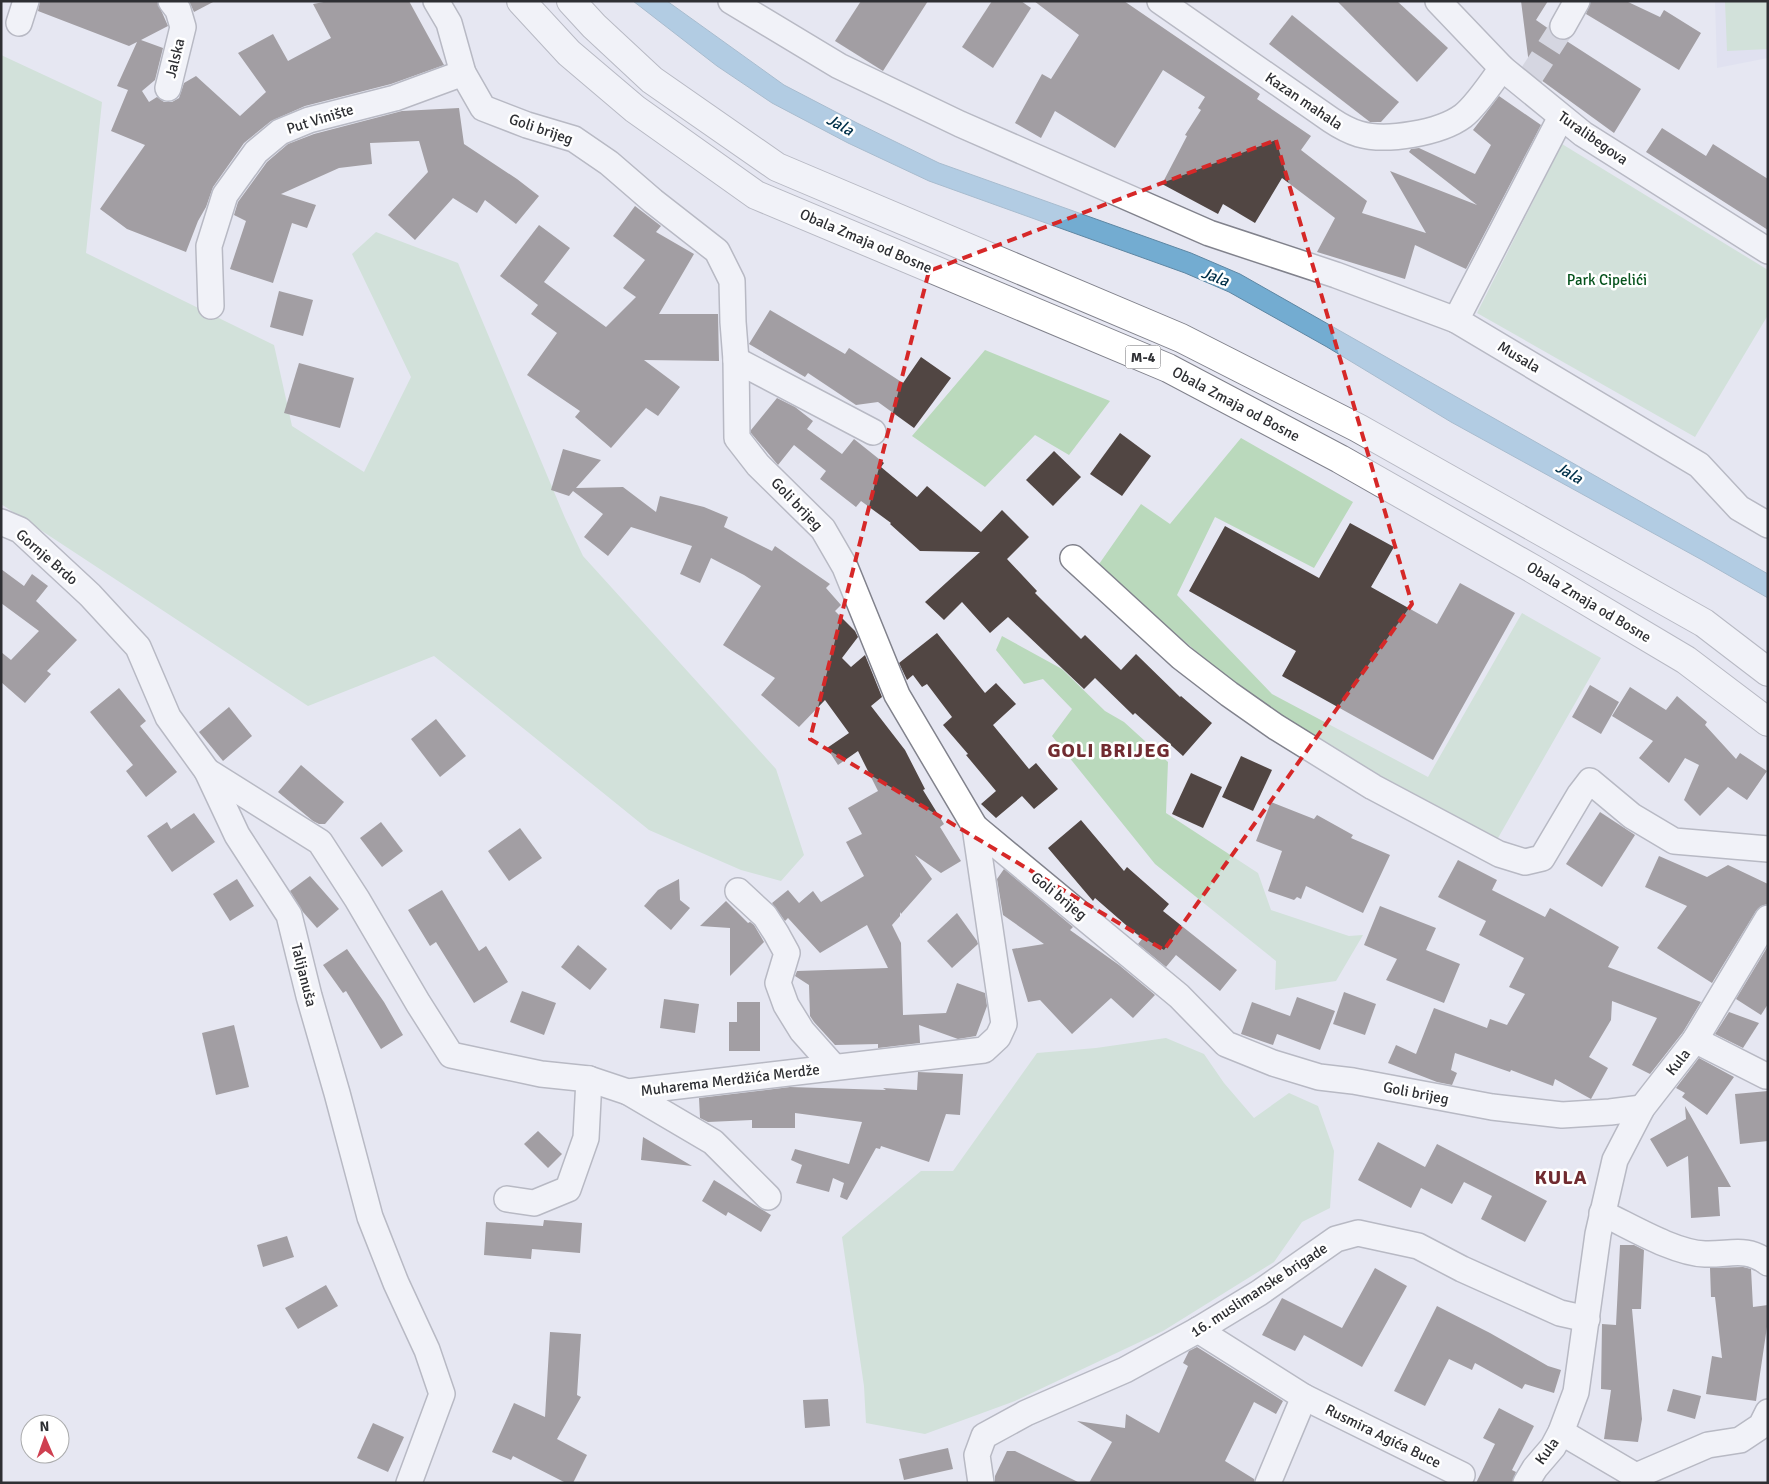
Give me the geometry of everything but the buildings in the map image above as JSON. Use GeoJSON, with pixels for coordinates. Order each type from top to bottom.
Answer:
{"type":"FeatureCollection","features":[{"type":"Feature","properties":{"kind":"main road","name":"Obala Zmaja od Bosne"},"geometry":{"type":"LineString","coordinates":[[521,1],[569,53],[635,109],[756,195],[1168,368],[1340,459],[1542,574],[1686,660],[1768,722]]}},
{"type":"Feature","properties":{"kind":"main road","name":"M-4"},"geometry":{"type":"LineString","coordinates":[[571,1],[594,26],[652,80],[778,167],[1181,338],[1349,423],[1704,623],[1768,672]]}},
{"type":"Feature","properties":{"kind":"street","name":"Jalska"},"geometry":{"type":"LineString","coordinates":[[168,88],[183,27],[178,10],[171,1]]}},
{"type":"Feature","properties":{"kind":"street","name":"Goli brijeg"},"geometry":{"type":"LineString","coordinates":[[436,1],[449,23],[463,73],[483,108],[527,125],[574,139],[609,163],[653,201],[717,251],[732,281],[737,438],[758,465],[823,529],[845,567],[897,695],[975,827],[1179,996],[1226,1044],[1273,1063],[1319,1077],[1353,1081],[1492,1107],[1562,1115],[1642,1108]]}},
{"type":"Feature","properties":{"kind":"street","name":"Musala"},"geometry":{"type":"LineString","coordinates":[[731,1],[839,66],[968,128],[1209,233],[1336,274],[1456,320],[1699,465],[1739,508],[1768,525]]}},
{"type":"Feature","properties":{"kind":"street","name":"Kazan mahala"},"geometry":{"type":"LineString","coordinates":[[1160,1],[1345,129],[1361,135],[1384,137],[1426,132],[1448,125],[1464,115],[1502,68]]}},
{"type":"Feature","properties":{"kind":"street","name":"Turalibegova"},"geometry":{"type":"LineString","coordinates":[[1438,1],[1502,68],[1526,82],[1561,117],[1583,134],[1768,251]]}},
{"type":"Feature","properties":{"kind":"street"},"geometry":{"type":"LineString","coordinates":[[1563,26],[1577,1]]}},
{"type":"Feature","properties":{"kind":"street","name":"Put Vinište"},"geometry":{"type":"LineString","coordinates":[[211,306],[209,246],[225,195],[256,152],[280,132],[309,120],[395,98],[463,73]]}},
{"type":"Feature","properties":{"kind":"street"},"geometry":{"type":"LineString","coordinates":[[1456,320],[1561,117]]}},
{"type":"Feature","properties":{"kind":"street"},"geometry":{"type":"LineString","coordinates":[[736,360],[873,432]]}},
{"type":"Feature","properties":{"kind":"street","name":"Gornje Brdo"},"geometry":{"type":"LineString","coordinates":[[1,522],[20,530],[90,595]]}},
{"type":"Feature","properties":{"kind":"street"},"geometry":{"type":"LineString","coordinates":[[1073,558],[1181,658],[1276,727],[1373,787],[1499,854],[1525,862],[1542,858],[1580,794],[1590,781],[1632,816],[1674,842],[1768,849]]}},
{"type":"Feature","properties":{"kind":"street","name":"Talijanuša"},"geometry":{"type":"LineString","coordinates":[[90,595],[138,647],[168,717],[207,771],[237,835],[289,915],[309,996],[370,1217],[396,1282],[427,1350],[442,1394],[409,1483]]}},
{"type":"Feature","properties":{"kind":"street","name":"Muharema Merdžića Merdže"},"geometry":{"type":"LineString","coordinates":[[207,771],[320,842],[357,899],[451,1055],[541,1074],[589,1079],[628,1092],[984,1050],[998,1037],[1004,1024],[975,827]]}},
{"type":"Feature","properties":{"kind":"street"},"geometry":{"type":"LineString","coordinates":[[738,891],[765,916],[787,953],[778,983],[786,1006],[802,1031],[834,1067]]}},
{"type":"Feature","properties":{"kind":"street","name":"Kula"},"geometry":{"type":"LineString","coordinates":[[1526,1483],[1535,1468],[1553,1447],[1561,1432],[1576,1392],[1602,1213],[1615,1160],[1642,1108],[1695,1040],[1768,918]]}},
{"type":"Feature","properties":{"kind":"street"},"geometry":{"type":"LineString","coordinates":[[1695,1040],[1766,1076]]}},
{"type":"Feature","properties":{"kind":"street"},"geometry":{"type":"LineString","coordinates":[[507,1199],[534,1203],[568,1189],[586,1138],[589,1079]]}},
{"type":"Feature","properties":{"kind":"street"},"geometry":{"type":"LineString","coordinates":[[628,1092],[713,1142],[768,1197]]}},
{"type":"Feature","properties":{"kind":"street"},"geometry":{"type":"LineString","coordinates":[[1602,1213],[1680,1249],[1704,1254],[1737,1252],[1757,1255],[1768,1263]]}},
{"type":"Feature","properties":{"kind":"street","name":"16. muslimanske brigade"},"geometry":{"type":"LineString","coordinates":[[981,1483],[977,1455],[984,1436],[1026,1413],[1125,1370],[1198,1330],[1259,1293],[1336,1239],[1358,1233],[1418,1246],[1462,1269],[1560,1313],[1587,1319]]}},
{"type":"Feature","properties":{"kind":"street","name":"Rusmira Agića Buce"},"geometry":{"type":"LineString","coordinates":[[1198,1330],[1304,1398],[1462,1475]]}},
{"type":"Feature","properties":{"kind":"street"},"geometry":{"type":"LineString","coordinates":[[1268,1483],[1304,1398]]}},
{"type":"Feature","properties":{"kind":"street"},"geometry":{"type":"LineString","coordinates":[[1561,1432],[1639,1480],[1708,1445],[1740,1440],[1761,1426],[1768,1412]]}},
{"type":"Feature","properties":{"kind":"highlighted area"},"geometry":{"type":"Polygon","coordinates":[[[1276,140],[1412,604],[1164,950],[810,739],[929,271],[1276,140]]]}},
{"type":"Feature","properties":{"kind":"shaded area"},"geometry":{"type":"Polygon","coordinates":[[[1715,1],[1768,1],[1768,58],[1717,68],[1715,1]]]}},
{"type":"Feature","properties":{"kind":"green space"},"geometry":{"type":"Polygon","coordinates":[[[1725,1],[1768,1],[1768,49],[1727,51],[1725,1]]]}},
{"type":"Feature","properties":{"kind":"green space"},"geometry":{"type":"Polygon","coordinates":[[[1,55],[102,102],[86,253],[274,345],[292,426],[364,472],[411,377],[352,254],[376,232],[458,263],[565,518],[583,556],[776,769],[804,855],[781,881],[741,870],[649,830],[434,656],[308,706],[1,504],[1,55]]]}},
{"type":"Feature","properties":{"kind":"green space","name":"Park Cipelići"},"geometry":{"type":"Polygon","coordinates":[[[1562,144],[1768,270],[1768,315],[1695,437],[1477,313],[1562,144]]]}},
{"type":"Feature","properties":{"kind":"green space"},"geometry":{"type":"Polygon","coordinates":[[[985,350],[1110,401],[1069,455],[1035,435],[985,487],[912,436],[985,350]]]}},
{"type":"Feature","properties":{"kind":"green space"},"geometry":{"type":"Polygon","coordinates":[[[1241,438],[1353,502],[1314,568],[1215,517],[1177,595],[1272,694],[1428,777],[1522,613],[1601,658],[1494,845],[1271,715],[1097,567],[1141,504],[1170,524],[1241,438]]]}},
{"type":"Feature","properties":{"kind":"green space"},"geometry":{"type":"Polygon","coordinates":[[[1002,636],[1062,669],[1105,711],[1124,722],[1168,762],[1166,813],[1258,873],[1271,910],[1349,936],[1363,935],[1336,981],[1275,990],[1276,961],[1155,864],[1052,736],[1072,709],[1043,679],[1024,684],[996,650],[1002,636]]]}},
{"type":"Feature","properties":{"kind":"green space"},"geometry":{"type":"Polygon","coordinates":[[[1166,1038],[1204,1054],[1224,1083],[1254,1118],[1289,1093],[1318,1106],[1334,1151],[1330,1208],[1302,1222],[1274,1262],[1163,1331],[1015,1401],[925,1434],[866,1423],[864,1386],[842,1237],[921,1171],[953,1171],[1037,1053],[1096,1048],[1166,1038]]]}},
{"type":"Feature","properties":{"kind":"water","name":"Jala"},"geometry":{"type":"Polygon","coordinates":[[[633,1],[667,1],[784,85],[939,163],[1191,253],[1240,274],[1768,574],[1768,598],[1451,422],[1327,347],[1229,292],[1185,273],[929,181],[848,143],[772,103],[717,66],[633,1]]]}},
{"type":"Feature","properties":{"kind":"tunnel"},"geometry":{"type":"LineString","coordinates":[[1529,79],[1563,26]]}},
{"type":"Feature","properties":{"kind":"district","name":"GOLI BRIJEG"},"geometry":{"type":"Point","coordinates":[1109,750]}},
{"type":"Feature","properties":{"kind":"district","name":"KULA"},"geometry":{"type":"Point","coordinates":[1561,1177]}}]}
